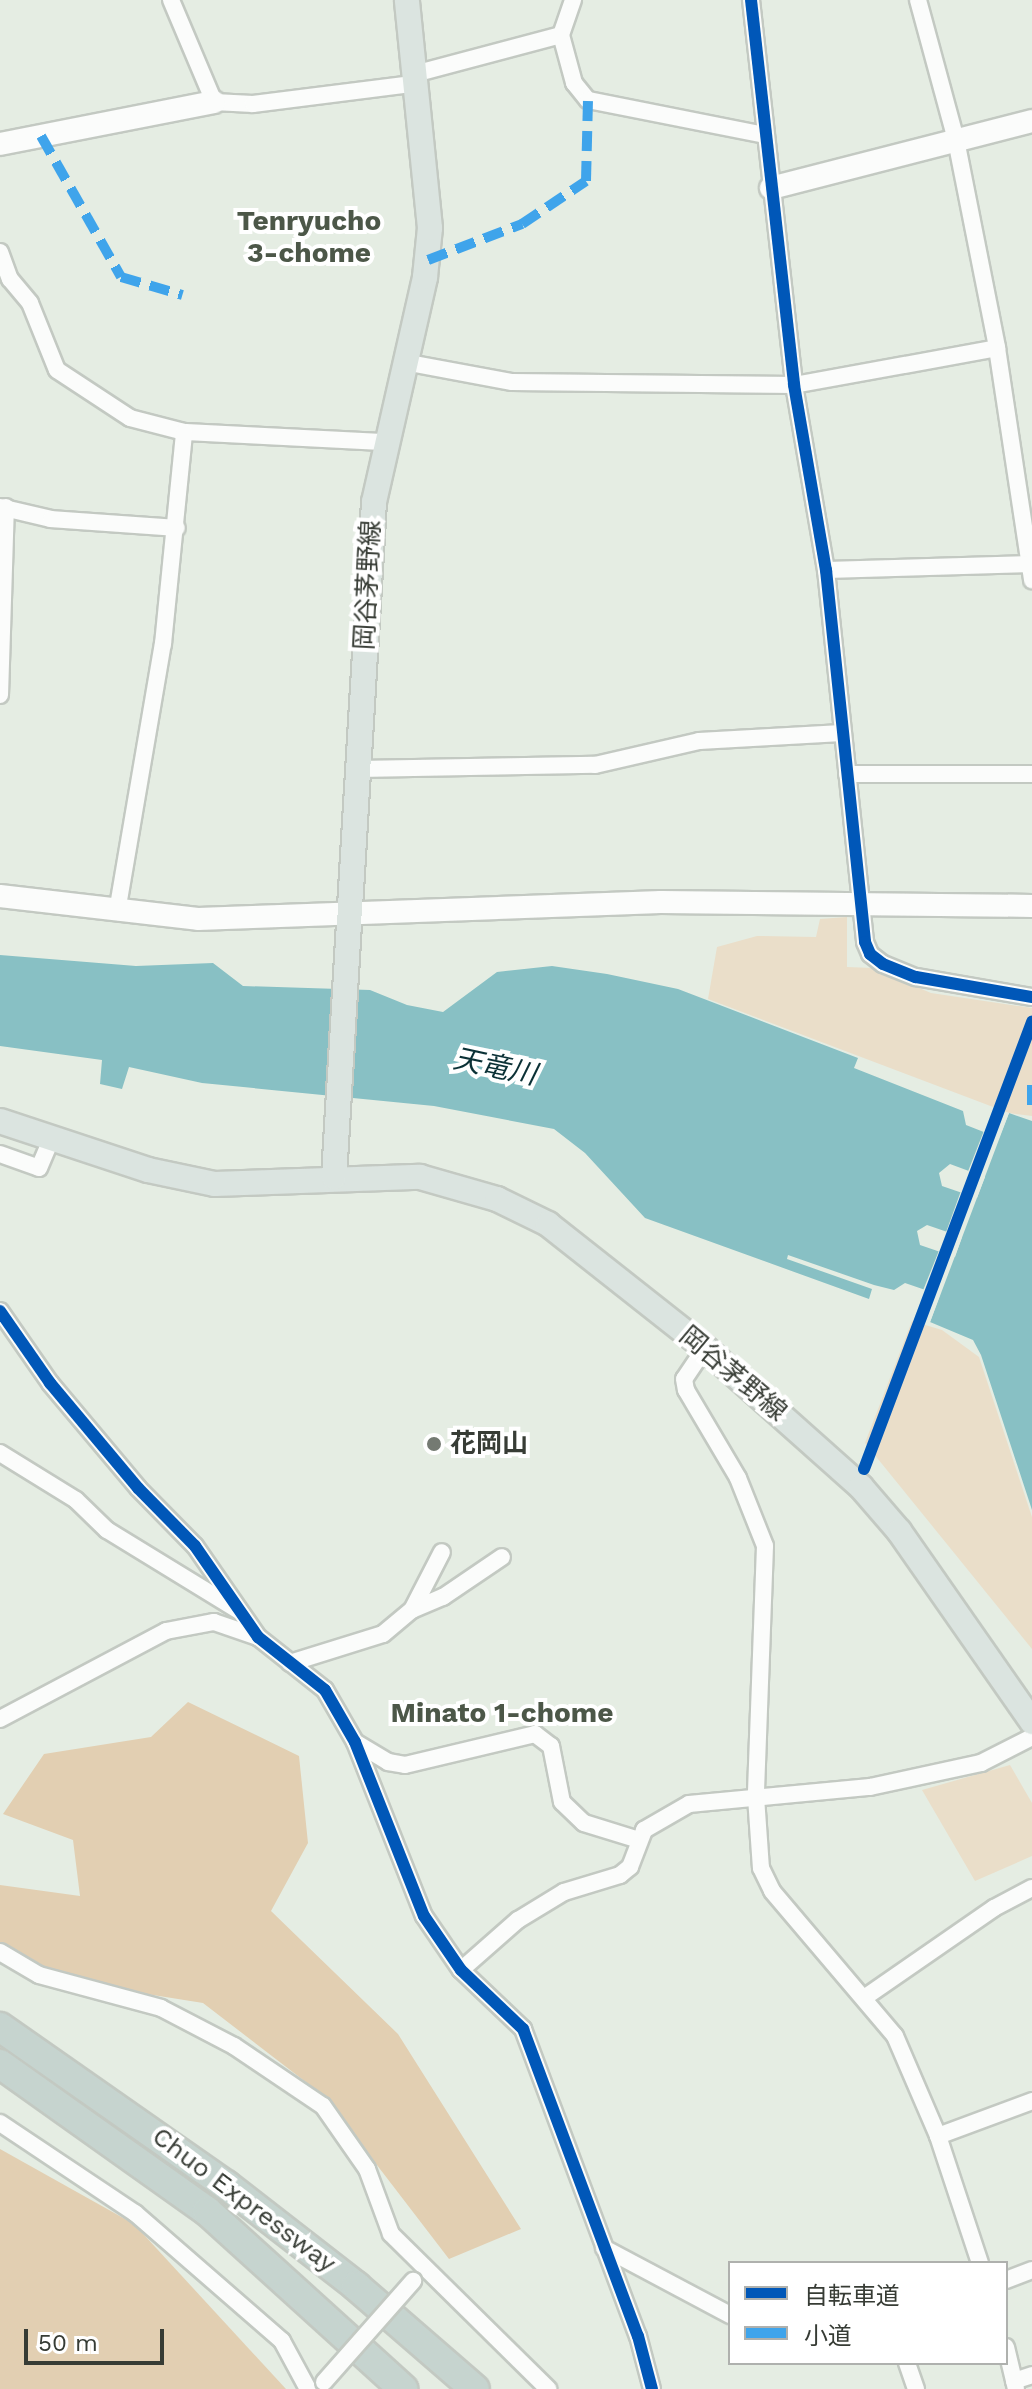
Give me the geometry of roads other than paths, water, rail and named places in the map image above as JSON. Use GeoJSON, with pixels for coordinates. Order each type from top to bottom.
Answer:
{"type":"FeatureCollection","features":[{"type":"Feature","properties":{"kind":"highway"},"geometry":{"type":"LineString","coordinates":[[0,2008],[229,2168],[356,2286]]}},
{"type":"Feature","properties":{"kind":"highway","name":"Chuo Expressway"},"geometry":{"type":"LineString","coordinates":[[0,2027],[153,2131],[356,2286],[475,2389]]}},
{"type":"Feature","properties":{"kind":"highway","name":"Chuo Expressway"},"geometry":{"type":"LineString","coordinates":[[0,2064],[207,2211],[403,2389]]}},
{"type":"Feature","properties":{"kind":"highway"},"geometry":{"type":"LineString","coordinates":[[0,2081],[202,2225],[390,2389]]}},
{"type":"Feature","properties":{"kind":"main road","name":"岡谷茅野線"},"geometry":{"type":"LineString","coordinates":[[334,1165],[374,502],[384,442],[425,277],[430,228],[418,78],[407,0]]}},
{"type":"Feature","properties":{"kind":"main road","name":"岡谷茅野線"},"geometry":{"type":"LineString","coordinates":[[0,1121],[148,1170],[215,1184],[334,1165],[420,1177],[497,1199],[548,1224],[705,1348],[801,1430],[890,1520],[1032,1722]]}},
{"type":"Feature","properties":{"kind":"street"},"geometry":{"type":"LineString","coordinates":[[171,0],[214,102]]}},
{"type":"Feature","properties":{"kind":"street"},"geometry":{"type":"LineString","coordinates":[[573,0],[561,35],[574,83],[588,100],[765,135]]}},
{"type":"Feature","properties":{"kind":"street"},"geometry":{"type":"LineString","coordinates":[[751,0],[794,385],[826,570],[865,942],[870,954],[883,964],[955,986],[1032,997]]}},
{"type":"Feature","properties":{"kind":"street"},"geometry":{"type":"LineString","coordinates":[[826,570],[1031,570],[997,348],[956,140],[918,0]]}},
{"type":"Feature","properties":{"kind":"street"},"geometry":{"type":"LineString","coordinates":[[0,144],[214,102],[253,104],[418,78],[561,35]]}},
{"type":"Feature","properties":{"kind":"street"},"geometry":{"type":"LineString","coordinates":[[771,188],[1032,121]]}},
{"type":"Feature","properties":{"kind":"street"},"geometry":{"type":"LineString","coordinates":[[0,252],[5,280],[30,303],[57,370],[130,418],[184,432],[384,442]]}},
{"type":"Feature","properties":{"kind":"street"},"geometry":{"type":"LineString","coordinates":[[404,362],[512,382],[794,385],[997,348]]}},
{"type":"Feature","properties":{"kind":"street"},"geometry":{"type":"LineString","coordinates":[[117,912],[177,528],[184,432]]}},
{"type":"Feature","properties":{"kind":"street"},"geometry":{"type":"LineString","coordinates":[[0,695],[3,507],[51,519],[122,520],[177,528]]}},
{"type":"Feature","properties":{"kind":"street"},"geometry":{"type":"LineString","coordinates":[[358,769],[595,765],[699,741],[842,733]]}},
{"type":"Feature","properties":{"kind":"street"},"geometry":{"type":"LineString","coordinates":[[847,774],[1032,774]]}},
{"type":"Feature","properties":{"kind":"street"},"geometry":{"type":"LineString","coordinates":[[0,896],[198,919],[348,926],[661,902],[1032,906]]}},
{"type":"Feature","properties":{"kind":"street"},"geometry":{"type":"LineString","coordinates":[[0,1154],[39,1168],[51,1140]]}},
{"type":"Feature","properties":{"kind":"street"},"geometry":{"type":"LineString","coordinates":[[0,1311],[50,1383],[138,1488],[195,1546],[258,1637]]}},
{"type":"Feature","properties":{"kind":"street"},"geometry":{"type":"LineString","coordinates":[[705,1348],[684,1379],[686,1390],[738,1478],[765,1546],[756,1845],[772,1891],[895,2036],[938,2136],[979,2261]]}},
{"type":"Feature","properties":{"kind":"street"},"geometry":{"type":"LineString","coordinates":[[0,1453],[76,1500],[131,1546],[244,1613]]}},
{"type":"Feature","properties":{"kind":"street"},"geometry":{"type":"LineString","coordinates":[[412,1610],[442,1552]]}},
{"type":"Feature","properties":{"kind":"street"},"geometry":{"type":"LineString","coordinates":[[290,1663],[383,1634],[412,1610],[443,1597],[502,1557]]}},
{"type":"Feature","properties":{"kind":"street"},"geometry":{"type":"LineString","coordinates":[[0,1719],[166,1631],[214,1622],[258,1637],[325,1690],[355,1742],[424,1916],[461,1970],[523,2029],[638,2336],[652,2389]]}},
{"type":"Feature","properties":{"kind":"street"},"geometry":{"type":"LineString","coordinates":[[355,1742],[388,1762],[405,1765],[535,1734],[551,1746],[562,1802],[584,1823],[639,1840]]}},
{"type":"Feature","properties":{"kind":"street"},"geometry":{"type":"LineString","coordinates":[[461,1970],[518,1920],[564,1892],[620,1875],[630,1867],[639,1840],[662,1816],[689,1804],[756,1797],[807,1796],[884,1784],[981,1763],[1032,1737]]}},
{"type":"Feature","properties":{"kind":"street"},"geometry":{"type":"LineString","coordinates":[[864,1998],[994,1908],[1032,1888]]}},
{"type":"Feature","properties":{"kind":"street"},"geometry":{"type":"LineString","coordinates":[[0,1952],[39,1975],[161,2008],[234,2046],[323,2106],[367,2169],[391,2234],[418,2275],[548,2389]]}},
{"type":"Feature","properties":{"kind":"street"},"geometry":{"type":"LineString","coordinates":[[938,2136],[1032,2101]]}},
{"type":"Feature","properties":{"kind":"street"},"geometry":{"type":"LineString","coordinates":[[0,2123],[135,2213],[282,2341],[308,2389]]}},
{"type":"Feature","properties":{"kind":"street"},"geometry":{"type":"LineString","coordinates":[[604,2248],[728,2314]]}},
{"type":"Feature","properties":{"kind":"street"},"geometry":{"type":"LineString","coordinates":[[1008,2279],[1032,2270]]}},
{"type":"Feature","properties":{"kind":"street"},"geometry":{"type":"LineString","coordinates":[[321,2385],[418,2275]]}},
{"type":"Feature","properties":{"kind":"street"},"geometry":{"type":"LineString","coordinates":[[1008,2355],[1015,2385],[1032,2375]]}},
{"type":"Feature","properties":{"kind":"street"},"geometry":{"type":"LineString","coordinates":[[908,2365],[916,2389]]}},
{"type":"Feature","properties":{"kind":"water","name":"天竜川"},"geometry":{"type":"Polygon","coordinates":[[[0,955],[136,966],[213,963],[243,986],[370,990],[407,1005],[443,1012],[497,972],[552,966],[678,989],[858,1058],[854,1068],[963,1111],[966,1125],[999,1138],[1009,1113],[1032,1121],[1032,1510],[981,1355],[973,1340],[930,1322],[940,1295],[905,1283],[894,1290],[874,1285],[788,1255],[787,1259],[872,1289],[869,1299],[645,1218],[585,1153],[554,1129],[434,1106],[202,1083],[129,1067],[122,1089],[100,1084],[102,1060],[0,1046],[0,955]],[[950,1164],[939,1173],[942,1186],[977,1198],[985,1177],[950,1164]],[[927,1225],[917,1231],[920,1245],[955,1257],[962,1237],[927,1225]]]}},
{"type":"Feature","properties":{"kind":"place","name":"花岡山"},"geometry":{"type":"Point","coordinates":[434,1444]}},
{"type":"Feature","properties":{"kind":"district","name":"Tenryucho 3-chome"},"geometry":{"type":"Point","coordinates":[309,237]}},
{"type":"Feature","properties":{"kind":"district","name":"Minato 1-chome"},"geometry":{"type":"Point","coordinates":[502,1713]}}]}
